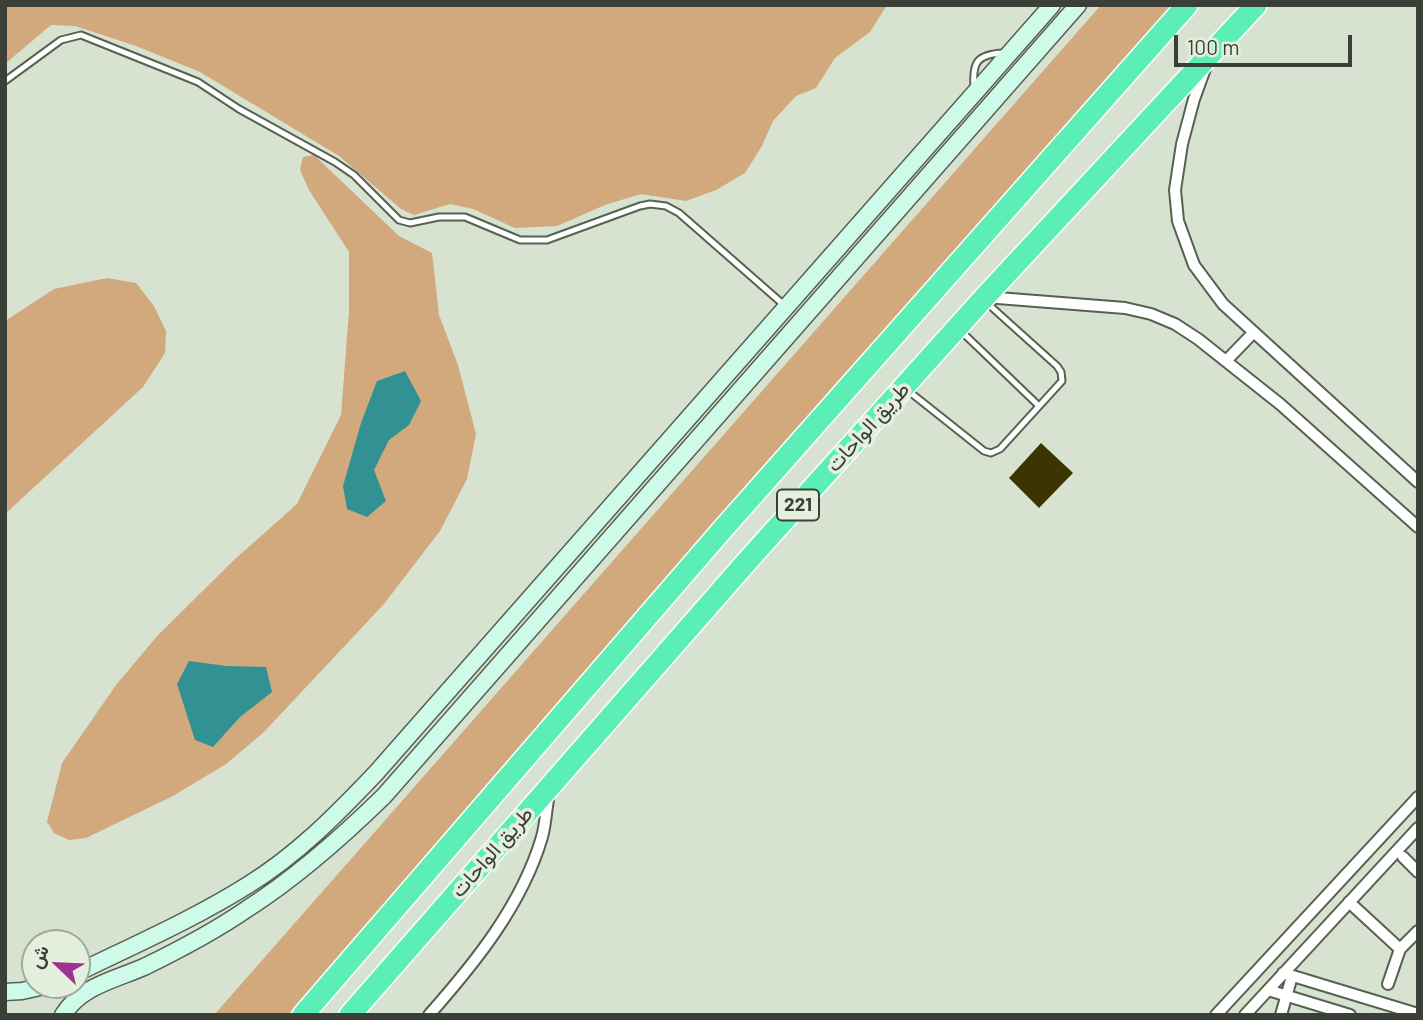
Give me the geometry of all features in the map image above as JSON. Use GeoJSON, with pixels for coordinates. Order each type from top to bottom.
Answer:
{"type":"FeatureCollection","features":[{"type":"Feature","properties":{"kind":"highway","name":"طريق الواحات"},"geometry":{"type":"LineString","coordinates":[[303,1015],[722,530],[1188,5]]}},
{"type":"Feature","properties":{"kind":"highway","name":"طريق الواحات"},"geometry":{"type":"LineString","coordinates":[[350,1015],[550,785],[904,387],[1256,5]]}},
{"type":"Feature","properties":{"kind":"street"},"geometry":{"type":"LineString","coordinates":[[91,966],[198,914],[250,884],[329,822],[376,773],[1052,5]]}},
{"type":"Feature","properties":{"kind":"street"},"geometry":{"type":"LineString","coordinates":[[63,1015],[71,1002],[88,989],[153,962],[247,910],[295,876],[341,838],[384,796],[1078,5]]}},
{"type":"Feature","properties":{"kind":"street"},"geometry":{"type":"LineString","coordinates":[[1210,56],[1194,99],[1182,144],[1175,190],[1175,205],[1185,243],[1203,279],[1223,304],[1418,482]]}},
{"type":"Feature","properties":{"kind":"street"},"geometry":{"type":"LineString","coordinates":[[918,158],[932,170]]}},
{"type":"Feature","properties":{"kind":"street"},"geometry":{"type":"LineString","coordinates":[[984,298],[1125,308],[1151,314],[1175,324],[1280,404],[1418,527]]}},
{"type":"Feature","properties":{"kind":"street"},"geometry":{"type":"LineString","coordinates":[[1226,362],[1254,332]]}},
{"type":"Feature","properties":{"kind":"street"},"geometry":{"type":"LineString","coordinates":[[565,558],[581,571]]}},
{"type":"Feature","properties":{"kind":"street"},"geometry":{"type":"LineString","coordinates":[[429,1015],[492,937],[521,888],[542,835],[550,785]]}},
{"type":"Feature","properties":{"kind":"street"},"geometry":{"type":"LineString","coordinates":[[1216,1015],[1415,805]]}},
{"type":"Feature","properties":{"kind":"street"},"geometry":{"type":"LineString","coordinates":[[1245,1015],[1268,990],[1287,975],[1349,902],[1418,828]]}},
{"type":"Feature","properties":{"kind":"street"},"geometry":{"type":"LineString","coordinates":[[1403,857],[1418,872]]}},
{"type":"Feature","properties":{"kind":"street"},"geometry":{"type":"LineString","coordinates":[[1349,902],[1400,949]]}},
{"type":"Feature","properties":{"kind":"street"},"geometry":{"type":"LineString","coordinates":[[1388,984],[1400,949],[1418,931]]}},
{"type":"Feature","properties":{"kind":"street"},"geometry":{"type":"LineString","coordinates":[[1281,1015],[1287,975]]}},
{"type":"Feature","properties":{"kind":"street"},"geometry":{"type":"LineString","coordinates":[[1287,975],[1418,1014]]}},
{"type":"Feature","properties":{"kind":"street"},"geometry":{"type":"LineString","coordinates":[[1268,990],[1350,1015]]}},
{"type":"Feature","properties":{"kind":"lane"},"geometry":{"type":"LineString","coordinates":[[5,80],[61,40],[80,34],[198,82],[239,109],[354,175],[399,220],[410,223],[439,217],[465,217],[511,237],[547,240],[640,205],[666,206],[693,224],[786,307]]}},
{"type":"Feature","properties":{"kind":"lane"},"geometry":{"type":"LineString","coordinates":[[904,387],[988,452],[994,452],[1000,449],[1062,382],[1061,372],[984,298]]}},
{"type":"Feature","properties":{"kind":"lane"},"geometry":{"type":"LineString","coordinates":[[957,328],[1039,406]]}},
{"type":"Feature","properties":{"kind":"shaded area"},"geometry":{"type":"Polygon","coordinates":[[[5,5],[887,5],[870,32],[835,58],[816,88],[796,96],[773,121],[762,146],[745,173],[716,190],[686,201],[641,194],[605,205],[557,226],[515,228],[473,209],[450,204],[414,215],[401,209],[339,156],[200,72],[136,46],[75,26],[51,25],[5,64],[5,5]]]}},
{"type":"Feature","properties":{"kind":"shaded area"},"geometry":{"type":"Polygon","coordinates":[[[1101,5],[1178,5],[288,1015],[214,1015],[1101,5]]]}},
{"type":"Feature","properties":{"kind":"shaded area"},"geometry":{"type":"Polygon","coordinates":[[[314,155],[399,236],[432,253],[439,315],[458,365],[476,434],[467,479],[440,531],[384,604],[263,733],[226,764],[173,796],[86,838],[69,840],[54,833],[47,822],[62,763],[116,685],[158,635],[234,560],[297,504],[341,415],[349,311],[349,252],[309,190],[300,170],[303,157],[314,155]]]}},
{"type":"Feature","properties":{"kind":"shaded area"},"geometry":{"type":"Polygon","coordinates":[[[107,278],[136,283],[154,306],[166,331],[165,353],[143,387],[5,514],[5,321],[54,289],[107,278]]]}},
{"type":"Feature","properties":{"kind":"water"},"geometry":{"type":"Polygon","coordinates":[[[405,371],[421,401],[409,425],[389,440],[374,470],[386,501],[367,517],[347,509],[343,486],[361,423],[377,381],[405,371]]]}},
{"type":"Feature","properties":{"kind":"water"},"geometry":{"type":"Polygon","coordinates":[[[189,661],[226,666],[266,667],[272,692],[240,717],[213,747],[195,740],[177,684],[189,661]]]}},
{"type":"Feature","properties":{"kind":"building"},"geometry":{"type":"Polygon","coordinates":[[[1041,443],[1073,473],[1039,508],[1009,478],[1041,443]]]}}]}
